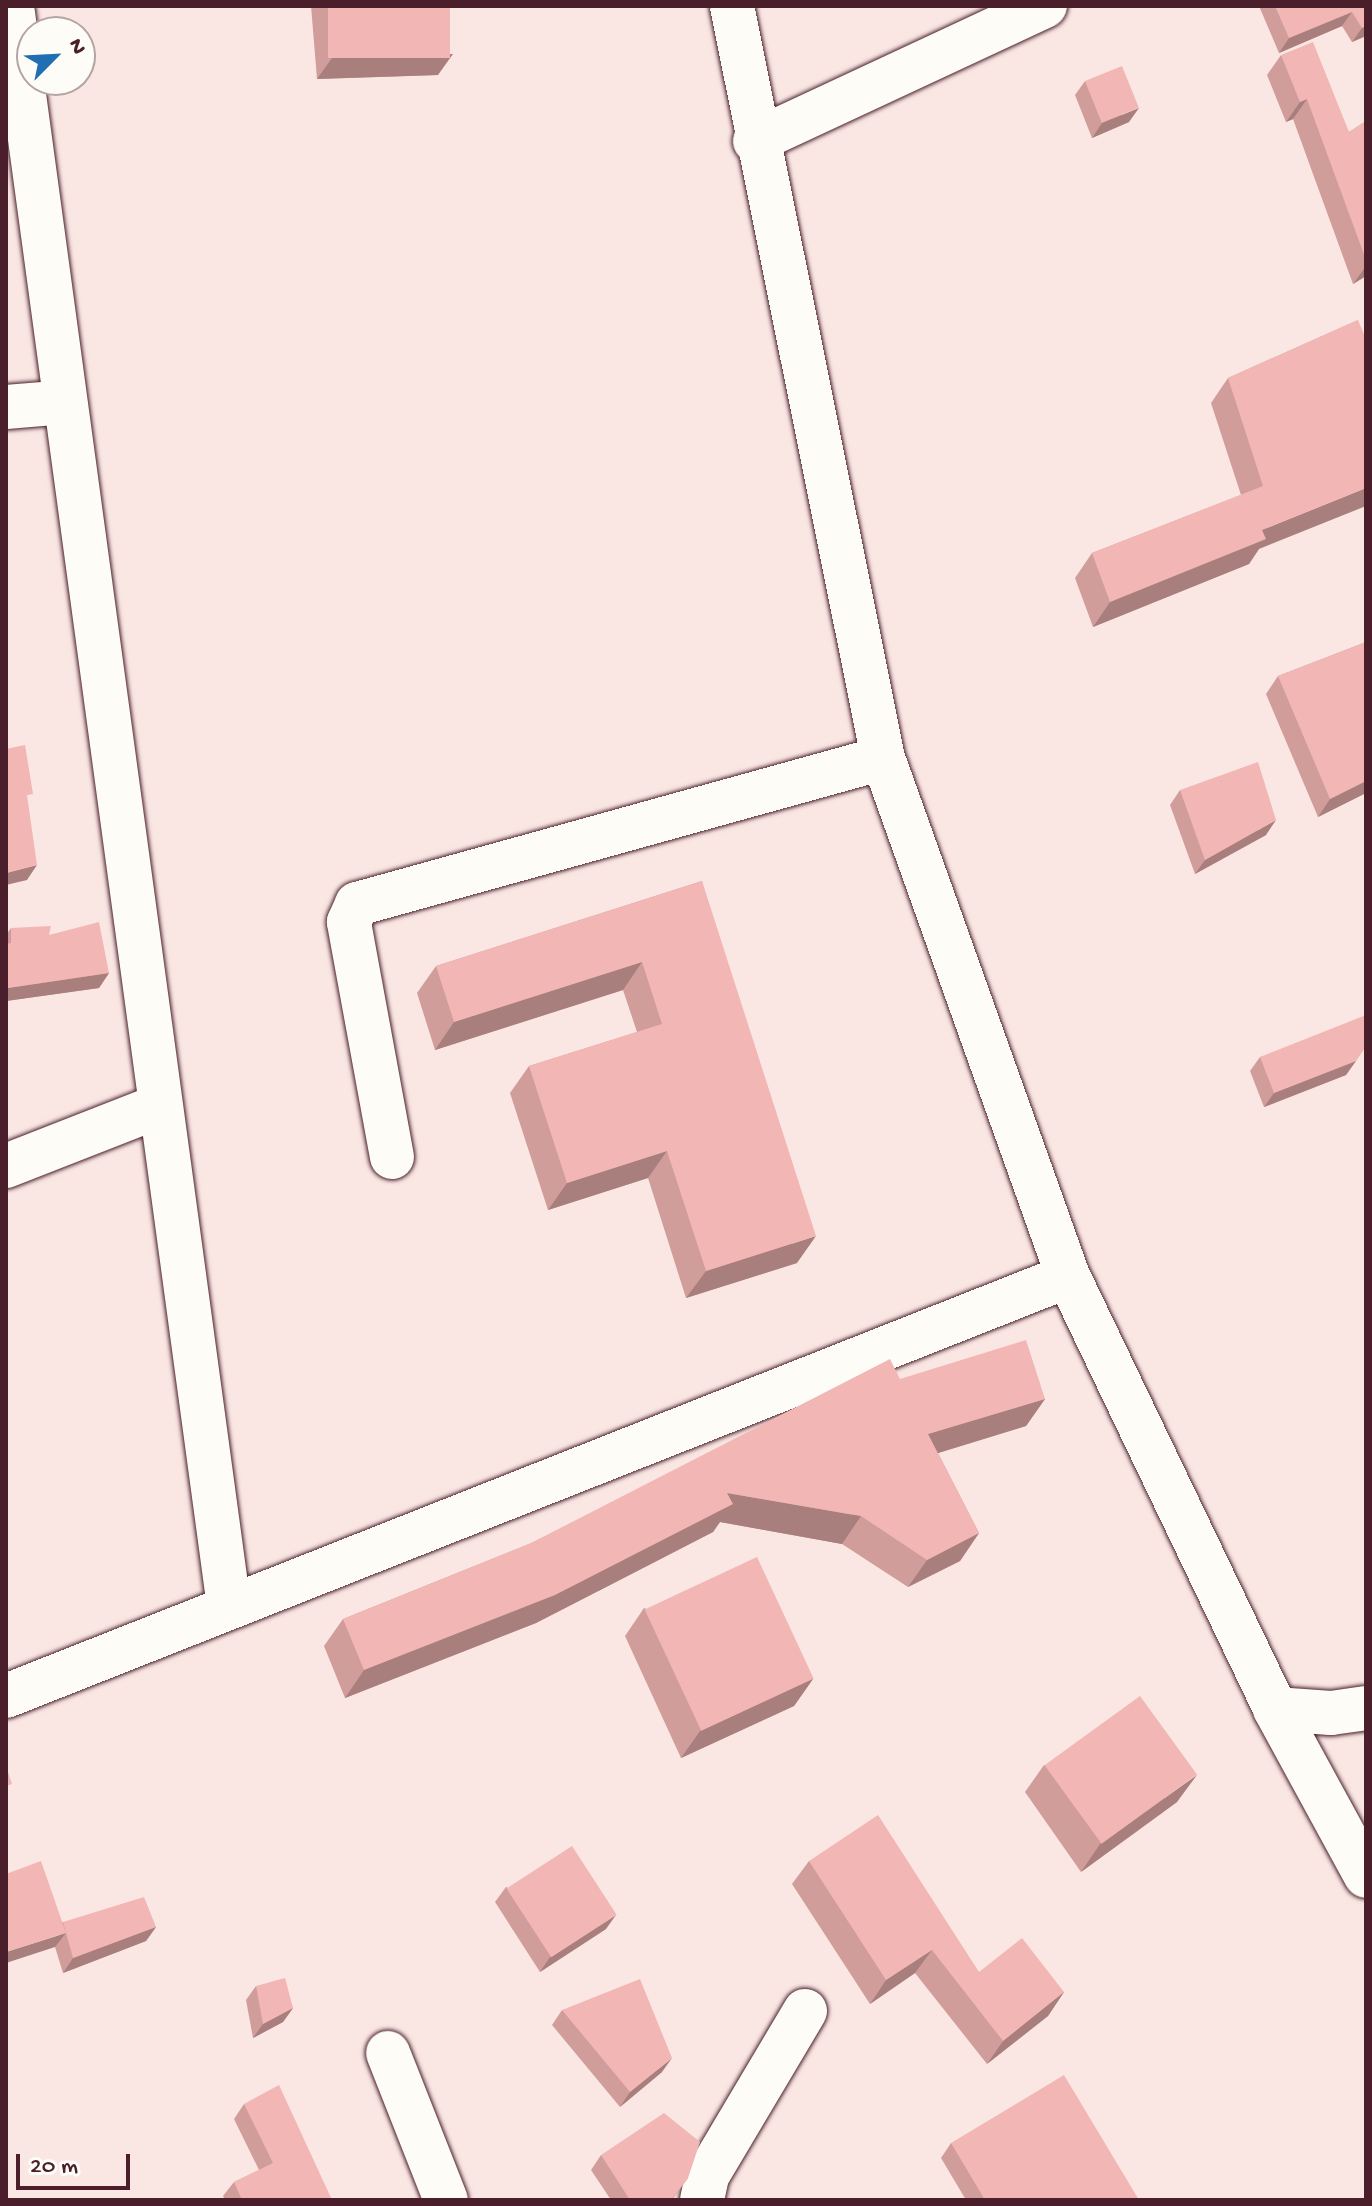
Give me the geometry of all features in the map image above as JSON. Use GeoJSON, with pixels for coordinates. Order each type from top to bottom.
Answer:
{"type":"FeatureCollection","features":[{"type":"Feature","properties":{"kind":"street"},"geometry":{"type":"LineString","coordinates":[[12,6],[229,1607]]}},
{"type":"Feature","properties":{"kind":"street"},"geometry":{"type":"LineString","coordinates":[[732,6],[755,141],[817,415],[883,758],[1068,1276],[1275,1709],[1366,1876]]}},
{"type":"Feature","properties":{"kind":"street"},"geometry":{"type":"LineString","coordinates":[[755,141],[1045,6]]}},
{"type":"Feature","properties":{"kind":"street"},"geometry":{"type":"LineString","coordinates":[[6,407],[65,402]]}},
{"type":"Feature","properties":{"kind":"street"},"geometry":{"type":"LineString","coordinates":[[392,1157],[349,922],[357,904],[883,758]]}},
{"type":"Feature","properties":{"kind":"street"},"geometry":{"type":"LineString","coordinates":[[6,1166],[159,1106]]}},
{"type":"Feature","properties":{"kind":"street"},"geometry":{"type":"LineString","coordinates":[[6,1696],[1068,1276]]}},
{"type":"Feature","properties":{"kind":"street"},"geometry":{"type":"LineString","coordinates":[[1275,1709],[1331,1713],[1366,1708]]}},
{"type":"Feature","properties":{"kind":"street"},"geometry":{"type":"LineString","coordinates":[[702,2200],[707,2176],[805,2011]]}},
{"type":"Feature","properties":{"kind":"street"},"geometry":{"type":"LineString","coordinates":[[388,2053],[446,2200]]}},
{"type":"Feature","properties":{"kind":"building"},"geometry":{"type":"Polygon","coordinates":[[[328,6],[450,6],[450,58],[328,58],[328,6]]]}},
{"type":"Feature","properties":{"kind":"building"},"geometry":{"type":"Polygon","coordinates":[[[1275,6],[1366,6],[1366,26],[1362,28],[1352,12],[1289,38],[1275,6]]]}},
{"type":"Feature","properties":{"kind":"building"},"geometry":{"type":"Polygon","coordinates":[[[1313,42],[1349,132],[1366,121],[1366,260],[1307,99],[1300,102],[1281,55],[1313,42]]]}},
{"type":"Feature","properties":{"kind":"building"},"geometry":{"type":"Polygon","coordinates":[[[1122,66],[1139,108],[1102,123],[1085,81],[1122,66]]]}},
{"type":"Feature","properties":{"kind":"building"},"geometry":{"type":"Polygon","coordinates":[[[1358,320],[1366,339],[1366,488],[1262,530],[1266,539],[1110,602],[1092,553],[1263,486],[1228,378],[1358,320]]]}},
{"type":"Feature","properties":{"kind":"building"},"geometry":{"type":"Polygon","coordinates":[[[1366,642],[1366,781],[1330,799],[1278,676],[1366,642]]]}},
{"type":"Feature","properties":{"kind":"building"},"geometry":{"type":"Polygon","coordinates":[[[25,745],[33,794],[27,795],[37,865],[6,873],[6,749],[25,745]]]}},
{"type":"Feature","properties":{"kind":"building"},"geometry":{"type":"Polygon","coordinates":[[[1258,762],[1276,820],[1205,860],[1180,790],[1258,762]]]}},
{"type":"Feature","properties":{"kind":"building"},"geometry":{"type":"Polygon","coordinates":[[[702,881],[816,1236],[706,1271],[667,1151],[567,1183],[529,1066],[662,1024],[642,962],[454,1022],[436,966],[702,881]]]}},
{"type":"Feature","properties":{"kind":"building"},"geometry":{"type":"Polygon","coordinates":[[[99,922],[109,973],[8,988],[6,944],[11,943],[11,928],[51,926],[49,935],[99,922]]]}},
{"type":"Feature","properties":{"kind":"building"},"geometry":{"type":"Polygon","coordinates":[[[1366,1015],[1366,1046],[1356,1061],[1274,1093],[1260,1057],[1366,1015]]]}},
{"type":"Feature","properties":{"kind":"building"},"geometry":{"type":"Polygon","coordinates":[[[1026,1340],[1045,1399],[928,1434],[979,1533],[927,1560],[861,1516],[727,1493],[733,1504],[555,1595],[364,1670],[343,1619],[529,1544],[890,1359],[900,1379],[1026,1340]]]}},
{"type":"Feature","properties":{"kind":"building"},"geometry":{"type":"Polygon","coordinates":[[[757,1557],[814,1678],[701,1731],[645,1609],[757,1557]]]}},
{"type":"Feature","properties":{"kind":"building"},"geometry":{"type":"Polygon","coordinates":[[[1140,1696],[1197,1774],[1102,1844],[1045,1765],[1140,1696]]]}},
{"type":"Feature","properties":{"kind":"building"},"geometry":{"type":"Polygon","coordinates":[[[6,1766],[12,1784],[6,1786],[6,1766]]]}},
{"type":"Feature","properties":{"kind":"building"},"geometry":{"type":"Polygon","coordinates":[[[878,1815],[979,1972],[1022,1938],[1064,1992],[1003,2041],[932,1950],[886,1980],[809,1861],[878,1815]]]}},
{"type":"Feature","properties":{"kind":"building"},"geometry":{"type":"Polygon","coordinates":[[[572,1846],[617,1915],[551,1957],[507,1888],[572,1846]]]}},
{"type":"Feature","properties":{"kind":"building"},"geometry":{"type":"Polygon","coordinates":[[[41,1861],[66,1933],[6,1952],[6,1874],[41,1861]]]}},
{"type":"Feature","properties":{"kind":"building"},"geometry":{"type":"Polygon","coordinates":[[[144,1897],[156,1927],[73,1958],[63,1922],[144,1897]]]}},
{"type":"Feature","properties":{"kind":"building"},"geometry":{"type":"Polygon","coordinates":[[[285,1978],[293,2008],[263,2024],[256,1986],[285,1978]]]}},
{"type":"Feature","properties":{"kind":"building"},"geometry":{"type":"Polygon","coordinates":[[[640,1979],[672,2058],[630,2092],[562,2010],[640,1979]]]}},
{"type":"Feature","properties":{"kind":"building"},"geometry":{"type":"Polygon","coordinates":[[[1064,2075],[1139,2200],[985,2200],[951,2143],[1064,2075]]]}},
{"type":"Feature","properties":{"kind":"building"},"geometry":{"type":"Polygon","coordinates":[[[279,2085],[332,2200],[242,2200],[234,2182],[273,2163],[244,2104],[279,2085]]]}},
{"type":"Feature","properties":{"kind":"building"},"geometry":{"type":"Polygon","coordinates":[[[664,2113],[700,2142],[688,2178],[671,2200],[630,2200],[601,2155],[664,2113]]]}}]}
